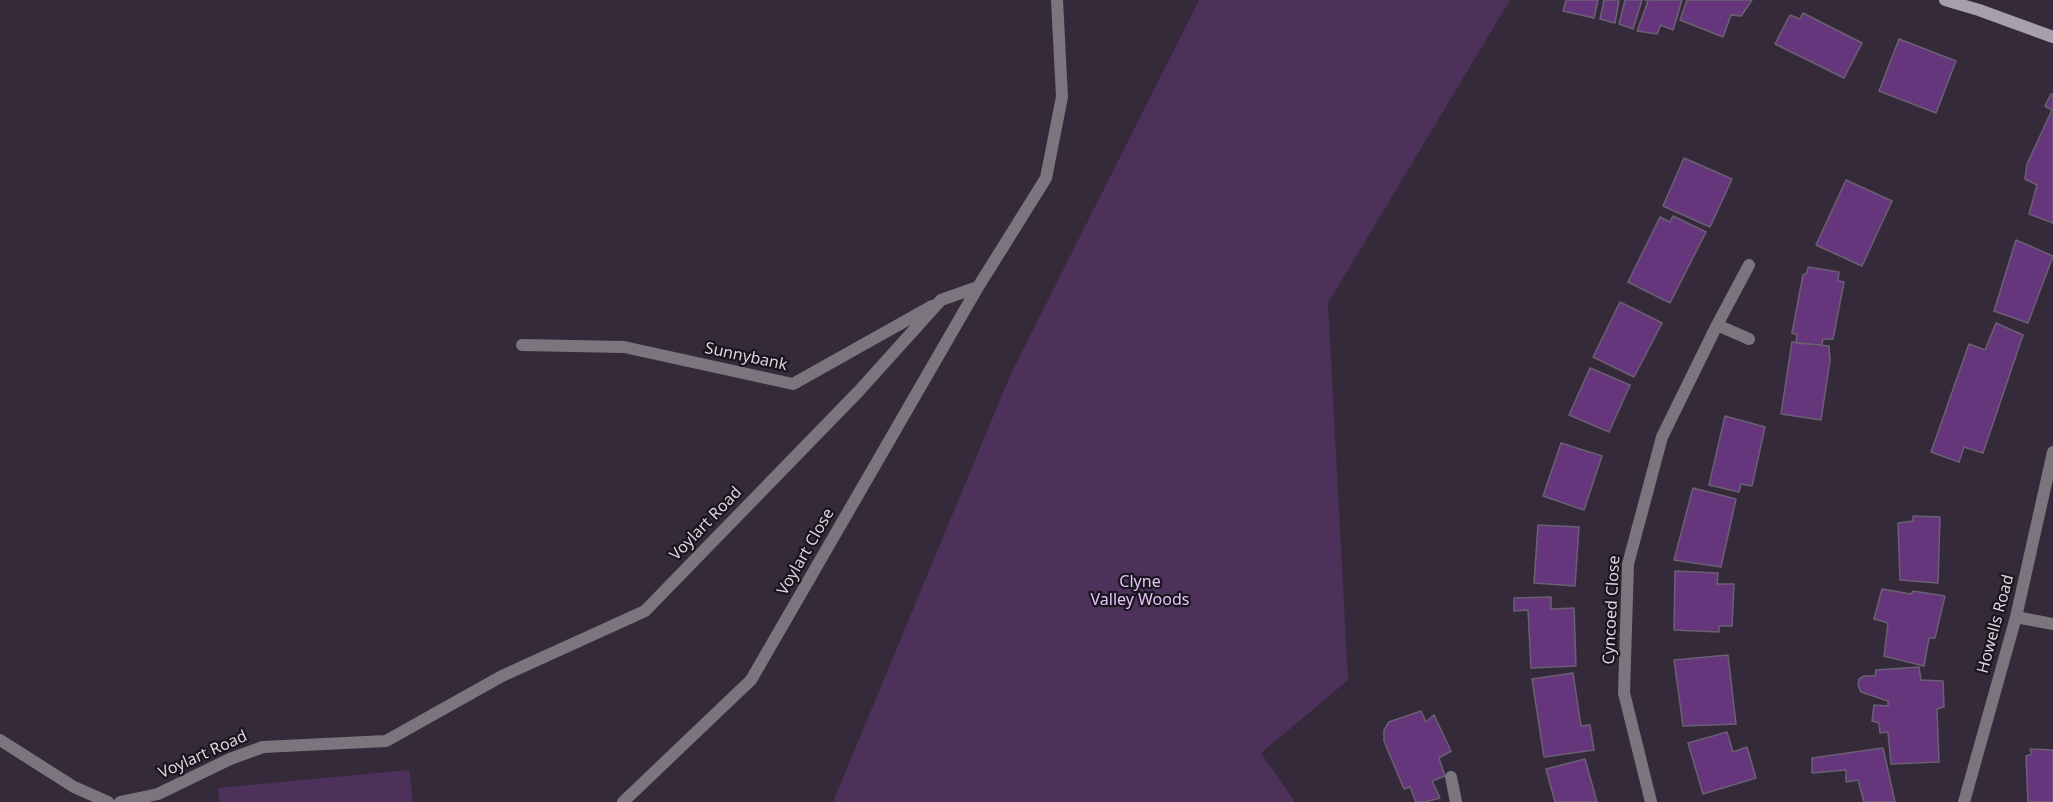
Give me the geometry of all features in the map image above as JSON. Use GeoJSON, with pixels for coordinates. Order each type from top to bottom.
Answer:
{"type":"FeatureCollection","features":[{"type":"Feature","properties":{"kind":"main road"},"geometry":{"type":"LineString","coordinates":[[1945,0],[1979,9],[2053,37]]}},
{"type":"Feature","properties":{"kind":"street"},"geometry":{"type":"LineString","coordinates":[[978,287],[1046,178],[1062,97],[1057,0]]}},
{"type":"Feature","properties":{"kind":"street","name":"Cyncoed Close"},"geometry":{"type":"LineString","coordinates":[[1651,802],[1624,693],[1628,564],[1662,437],[1749,266]]}},
{"type":"Feature","properties":{"kind":"street","name":"Voylart Road"},"geometry":{"type":"LineString","coordinates":[[120,802],[158,794],[230,759],[263,747],[386,741],[502,676],[645,611],[858,392],[941,300],[978,287]]}},
{"type":"Feature","properties":{"kind":"street","name":"Voylart Close"},"geometry":{"type":"LineString","coordinates":[[623,802],[752,680],[978,287]]}},
{"type":"Feature","properties":{"kind":"street","name":"Sunnybank"},"geometry":{"type":"LineString","coordinates":[[522,345],[624,347],[793,384],[941,300]]}},
{"type":"Feature","properties":{"kind":"street"},"geometry":{"type":"LineString","coordinates":[[1717,325],[1749,339]]}},
{"type":"Feature","properties":{"kind":"street","name":"Howells Road"},"geometry":{"type":"LineString","coordinates":[[1964,802],[2016,617],[2053,452]]}},
{"type":"Feature","properties":{"kind":"street"},"geometry":{"type":"LineString","coordinates":[[2016,617],[2053,624]]}},
{"type":"Feature","properties":{"kind":"street"},"geometry":{"type":"LineString","coordinates":[[0,740],[74,787],[108,802]]}},
{"type":"Feature","properties":{"kind":"street"},"geometry":{"type":"LineString","coordinates":[[1451,777],[1456,802]]}},
{"type":"Feature","properties":{"kind":"green space","name":"Clyne Valley Woods"},"geometry":{"type":"Polygon","coordinates":[[[1199,0],[1510,0],[1328,303],[1348,680],[1261,753],[1295,802],[833,802],[1010,376],[1199,0]]]}},
{"type":"Feature","properties":{"kind":"green space"},"geometry":{"type":"Polygon","coordinates":[[[409,770],[413,802],[219,802],[218,788],[409,770]]]}},
{"type":"Feature","properties":{"kind":"building"},"geometry":{"type":"Polygon","coordinates":[[[1566,0],[1598,0],[1594,18],[1563,11],[1566,0]]]}},
{"type":"Feature","properties":{"kind":"building"},"geometry":{"type":"Polygon","coordinates":[[[1604,0],[1619,0],[1615,23],[1600,19],[1604,0]]]}},
{"type":"Feature","properties":{"kind":"building"},"geometry":{"type":"Polygon","coordinates":[[[1625,0],[1642,0],[1633,29],[1619,24],[1625,0]]]}},
{"type":"Feature","properties":{"kind":"building"},"geometry":{"type":"Polygon","coordinates":[[[1645,0],[1682,0],[1673,30],[1661,25],[1657,34],[1637,31],[1648,1],[1645,0]]]}},
{"type":"Feature","properties":{"kind":"building"},"geometry":{"type":"Polygon","coordinates":[[[1687,0],[1752,0],[1741,16],[1731,15],[1723,37],[1680,20],[1687,0]]]}},
{"type":"Feature","properties":{"kind":"building"},"geometry":{"type":"Polygon","coordinates":[[[1803,13],[1862,43],[1844,78],[1775,44],[1790,15],[1800,19],[1803,13]]]}},
{"type":"Feature","properties":{"kind":"building"},"geometry":{"type":"Polygon","coordinates":[[[1899,39],[1956,61],[1936,113],[1879,91],[1899,39]]]}},
{"type":"Feature","properties":{"kind":"building"},"geometry":{"type":"Polygon","coordinates":[[[2053,94],[2053,223],[2029,214],[2037,185],[2025,179],[2027,164],[2052,110],[2045,106],[2053,94]]]}},
{"type":"Feature","properties":{"kind":"building"},"geometry":{"type":"Polygon","coordinates":[[[1684,158],[1732,179],[1710,227],[1663,206],[1684,158]]]}},
{"type":"Feature","properties":{"kind":"building"},"geometry":{"type":"Polygon","coordinates":[[[1846,180],[1892,201],[1862,266],[1816,245],[1846,180]]]}},
{"type":"Feature","properties":{"kind":"building"},"geometry":{"type":"Polygon","coordinates":[[[1673,216],[1706,232],[1670,303],[1628,282],[1660,217],[1670,222],[1673,216]]]}},
{"type":"Feature","properties":{"kind":"building"},"geometry":{"type":"Polygon","coordinates":[[[2016,240],[2053,256],[2028,323],[1994,311],[2016,240]]]}},
{"type":"Feature","properties":{"kind":"building"},"geometry":{"type":"Polygon","coordinates":[[[1808,267],[1839,272],[1838,281],[1844,282],[1833,339],[1823,339],[1822,345],[1796,343],[1797,335],[1792,333],[1803,275],[1807,273],[1808,267]]]}},
{"type":"Feature","properties":{"kind":"building"},"geometry":{"type":"Polygon","coordinates":[[[1620,302],[1662,323],[1634,377],[1593,357],[1620,302]]]}},
{"type":"Feature","properties":{"kind":"building"},"geometry":{"type":"Polygon","coordinates":[[[1996,323],[2023,335],[1983,453],[1964,447],[1959,462],[1931,452],[1969,344],[1985,350],[1996,323]]]}},
{"type":"Feature","properties":{"kind":"building"},"geometry":{"type":"Polygon","coordinates":[[[1792,342],[1829,346],[1830,361],[1821,420],[1781,414],[1792,342]]]}},
{"type":"Feature","properties":{"kind":"building"},"geometry":{"type":"Polygon","coordinates":[[[1590,368],[1630,385],[1609,432],[1569,415],[1590,368]]]}},
{"type":"Feature","properties":{"kind":"building"},"geometry":{"type":"Polygon","coordinates":[[[1725,416],[1765,427],[1752,486],[1741,484],[1739,492],[1709,485],[1725,416]]]}},
{"type":"Feature","properties":{"kind":"building"},"geometry":{"type":"Polygon","coordinates":[[[1561,443],[1602,456],[1584,510],[1543,496],[1561,443]]]}},
{"type":"Feature","properties":{"kind":"building"},"geometry":{"type":"Polygon","coordinates":[[[1693,488],[1736,499],[1721,567],[1674,560],[1693,488]]]}},
{"type":"Feature","properties":{"kind":"building"},"geometry":{"type":"Polygon","coordinates":[[[1913,516],[1940,517],[1938,583],[1900,580],[1898,523],[1913,521],[1913,516]]]}},
{"type":"Feature","properties":{"kind":"building"},"geometry":{"type":"Polygon","coordinates":[[[1538,525],[1579,527],[1575,586],[1534,583],[1538,525]]]}},
{"type":"Feature","properties":{"kind":"building"},"geometry":{"type":"Polygon","coordinates":[[[1675,571],[1718,573],[1717,584],[1734,584],[1732,626],[1719,626],[1719,632],[1674,630],[1675,571]]]}},
{"type":"Feature","properties":{"kind":"building"},"geometry":{"type":"Polygon","coordinates":[[[1882,589],[1945,596],[1935,638],[1929,638],[1924,666],[1884,656],[1888,623],[1874,619],[1882,589]]]}},
{"type":"Feature","properties":{"kind":"building"},"geometry":{"type":"Polygon","coordinates":[[[1551,597],[1551,609],[1574,608],[1576,666],[1531,668],[1528,610],[1514,611],[1514,598],[1551,597]]]}},
{"type":"Feature","properties":{"kind":"building"},"geometry":{"type":"Polygon","coordinates":[[[1728,655],[1736,724],[1683,726],[1674,660],[1728,655]]]}},
{"type":"Feature","properties":{"kind":"building"},"geometry":{"type":"Polygon","coordinates":[[[1919,667],[1921,680],[1943,681],[1944,707],[1937,709],[1939,762],[1891,764],[1888,732],[1880,733],[1879,723],[1872,721],[1874,705],[1888,706],[1888,701],[1861,692],[1858,685],[1859,679],[1864,676],[1875,676],[1876,670],[1919,667]]]}},
{"type":"Feature","properties":{"kind":"building"},"geometry":{"type":"Polygon","coordinates":[[[1573,673],[1581,726],[1590,725],[1594,750],[1544,757],[1532,679],[1573,673]]]}},
{"type":"Feature","properties":{"kind":"building"},"geometry":{"type":"Polygon","coordinates":[[[1421,711],[1426,722],[1434,715],[1451,751],[1439,758],[1445,776],[1432,781],[1440,798],[1416,802],[1410,787],[1404,789],[1384,741],[1384,730],[1389,722],[1421,711]]]}},
{"type":"Feature","properties":{"kind":"building"},"geometry":{"type":"Polygon","coordinates":[[[1727,732],[1733,752],[1747,747],[1756,778],[1703,794],[1688,743],[1727,732]]]}},
{"type":"Feature","properties":{"kind":"building"},"geometry":{"type":"Polygon","coordinates":[[[1883,748],[1895,802],[1864,802],[1858,780],[1846,782],[1846,770],[1812,773],[1812,758],[1883,748]]]}},
{"type":"Feature","properties":{"kind":"building"},"geometry":{"type":"Polygon","coordinates":[[[2030,749],[2053,750],[2053,802],[2028,802],[2026,756],[2032,754],[2030,749]]]}},
{"type":"Feature","properties":{"kind":"building"},"geometry":{"type":"Polygon","coordinates":[[[1585,759],[1597,802],[1555,802],[1546,769],[1585,759]]]}}]}
